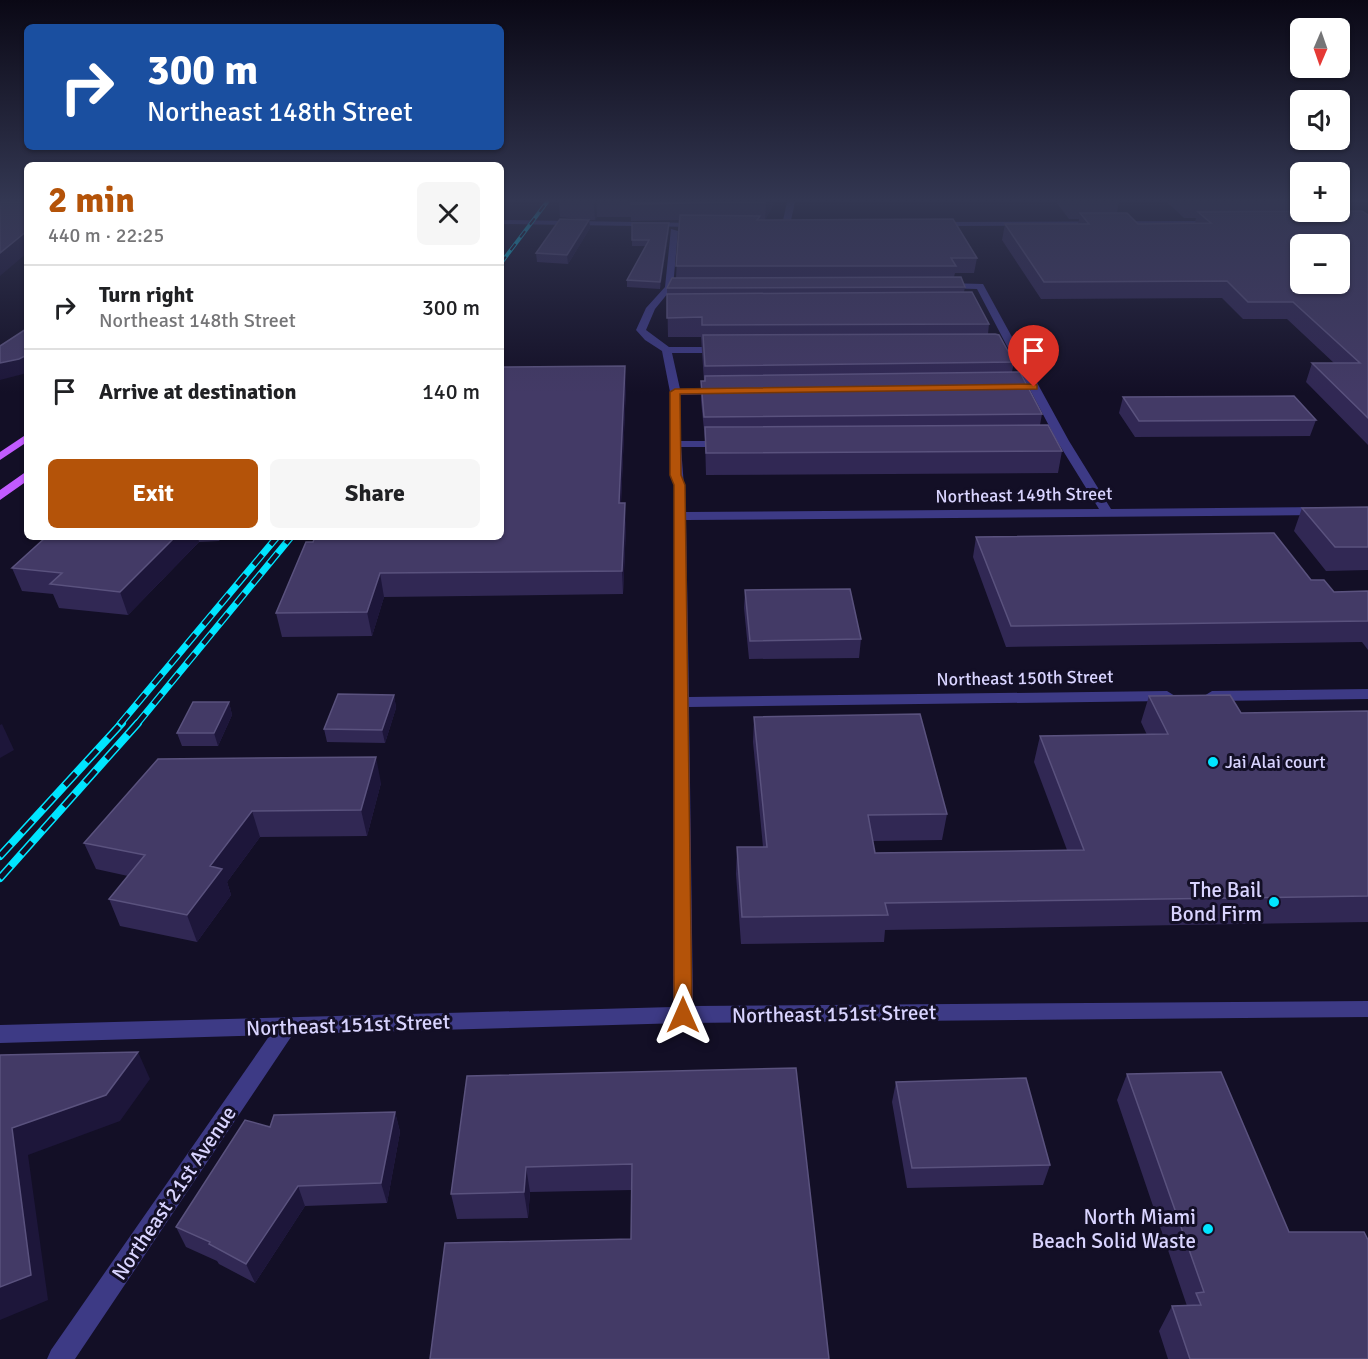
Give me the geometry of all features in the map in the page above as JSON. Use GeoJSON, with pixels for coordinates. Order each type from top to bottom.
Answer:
{"type":"FeatureCollection","features":[{"type":"Feature","properties":{"kind":"main road"},"geometry":{"type":"LineString","coordinates":[[0,457],[24,439]]}},
{"type":"Feature","properties":{"kind":"main road"},"geometry":{"type":"LineString","coordinates":[[0,496],[24,477]]}},
{"type":"Feature","properties":{"kind":"street"},"geometry":{"type":"LineString","coordinates":[[675,265],[675,287],[643,322],[642,330],[648,338],[667,350],[739,350]]}},
{"type":"Feature","properties":{"kind":"street"},"geometry":{"type":"LineString","coordinates":[[932,286],[980,286],[984,306],[1014,349],[1034,387],[1057,442],[1107,512]]}},
{"type":"Feature","properties":{"kind":"street"},"geometry":{"type":"LineString","coordinates":[[1002,349],[1014,349]]}},
{"type":"Feature","properties":{"kind":"street"},"geometry":{"type":"LineString","coordinates":[[667,350],[675,392],[675,444],[680,516],[683,1015]]}},
{"type":"Feature","properties":{"kind":"street"},"geometry":{"type":"LineString","coordinates":[[1022,387],[1034,387]]}},
{"type":"Feature","properties":{"kind":"street"},"geometry":{"type":"LineString","coordinates":[[675,392],[735,391]]}},
{"type":"Feature","properties":{"kind":"street"},"geometry":{"type":"LineString","coordinates":[[675,444],[734,444]]}},
{"type":"Feature","properties":{"kind":"street","name":"Northeast 149th Street"},"geometry":{"type":"LineString","coordinates":[[680,516],[1335,510]]}},
{"type":"Feature","properties":{"kind":"street","name":"Northeast 150th Street"},"geometry":{"type":"LineString","coordinates":[[682,702],[1368,694]]}},
{"type":"Feature","properties":{"kind":"street","name":"Northeast 151st Street"},"geometry":{"type":"LineString","coordinates":[[4,1032],[287,1027],[683,1015],[1368,1009]]}},
{"type":"Feature","properties":{"kind":"street","name":"Northeast 21st Avenue"},"geometry":{"type":"LineString","coordinates":[[60,1359],[287,1027]]}},
{"type":"Feature","properties":{"kind":"building"},"geometry":{"type":"Polygon","coordinates":[[[635,265],[663,265],[660,282],[627,280],[635,265]]]}},
{"type":"Feature","properties":{"kind":"building"},"geometry":{"type":"Polygon","coordinates":[[[956,265],[956,266],[676,266],[956,265]]]}},
{"type":"Feature","properties":{"kind":"building"},"geometry":{"type":"Polygon","coordinates":[[[1033,265],[1290,265],[1290,294],[1350,294],[1350,265],[1368,265],[1368,418],[1312,363],[1360,363],[1293,302],[1248,302],[1227,281],[1044,282],[1033,265]]]}},
{"type":"Feature","properties":{"kind":"building"},"geometry":{"type":"Polygon","coordinates":[[[961,277],[965,287],[667,288],[672,278],[961,277]]]}},
{"type":"Feature","properties":{"kind":"building"},"geometry":{"type":"Polygon","coordinates":[[[972,292],[989,324],[702,325],[702,317],[667,318],[667,294],[972,292]]]}},
{"type":"Feature","properties":{"kind":"building"},"geometry":{"type":"Polygon","coordinates":[[[24,330],[24,356],[0,363],[0,346],[24,330]]]}},
{"type":"Feature","properties":{"kind":"building"},"geometry":{"type":"Polygon","coordinates":[[[703,335],[999,335],[1014,362],[705,366],[703,335]]]}},
{"type":"Feature","properties":{"kind":"building"},"geometry":{"type":"Polygon","coordinates":[[[625,366],[619,503],[625,503],[622,571],[380,573],[367,612],[276,613],[306,542],[314,540],[504,540],[504,367],[625,366]]]}},
{"type":"Feature","properties":{"kind":"building"},"geometry":{"type":"Polygon","coordinates":[[[1020,372],[1042,414],[704,417],[701,381],[705,381],[705,376],[1020,372]]]}},
{"type":"Feature","properties":{"kind":"building"},"geometry":{"type":"Polygon","coordinates":[[[1294,396],[1316,420],[1139,421],[1123,397],[1294,396]]]}},
{"type":"Feature","properties":{"kind":"building"},"geometry":{"type":"Polygon","coordinates":[[[1048,425],[1062,451],[706,453],[705,427],[1048,425]]]}},
{"type":"Feature","properties":{"kind":"building"},"geometry":{"type":"Polygon","coordinates":[[[1368,507],[1368,547],[1335,547],[1302,508],[1368,507]]]}},
{"type":"Feature","properties":{"kind":"building"},"geometry":{"type":"Polygon","coordinates":[[[1274,533],[1311,580],[1324,580],[1334,592],[1368,591],[1368,621],[1011,626],[976,537],[1274,533]]]}},
{"type":"Feature","properties":{"kind":"building"},"geometry":{"type":"Polygon","coordinates":[[[43,540],[172,540],[120,592],[50,584],[62,573],[12,568],[43,540]]]}},
{"type":"Feature","properties":{"kind":"building"},"geometry":{"type":"Polygon","coordinates":[[[850,589],[861,639],[750,641],[745,590],[850,589]]]}},
{"type":"Feature","properties":{"kind":"building"},"geometry":{"type":"Polygon","coordinates":[[[338,694],[394,695],[382,730],[324,729],[338,694]]]}},
{"type":"Feature","properties":{"kind":"building"},"geometry":{"type":"Polygon","coordinates":[[[1230,695],[1241,713],[1368,711],[1368,896],[885,903],[888,915],[742,917],[737,847],[767,847],[754,717],[920,714],[947,814],[868,815],[875,853],[1084,850],[1040,736],[1168,734],[1149,696],[1230,695]]]}},
{"type":"Feature","properties":{"kind":"building"},"geometry":{"type":"Polygon","coordinates":[[[193,702],[229,702],[214,733],[177,733],[193,702]]]}},
{"type":"Feature","properties":{"kind":"building"},"geometry":{"type":"Polygon","coordinates":[[[376,757],[361,810],[252,811],[210,866],[222,869],[187,915],[109,899],[145,855],[84,843],[158,759],[376,757]]]}},
{"type":"Feature","properties":{"kind":"building"},"geometry":{"type":"Polygon","coordinates":[[[138,1052],[106,1095],[12,1128],[31,1275],[0,1287],[0,1055],[138,1052]]]}},
{"type":"Feature","properties":{"kind":"building"},"geometry":{"type":"Polygon","coordinates":[[[796,1068],[829,1359],[430,1359],[445,1243],[631,1239],[632,1164],[526,1167],[524,1192],[451,1194],[467,1076],[796,1068]]]}},
{"type":"Feature","properties":{"kind":"building"},"geometry":{"type":"Polygon","coordinates":[[[1221,1072],[1289,1232],[1364,1232],[1368,1240],[1368,1359],[1190,1359],[1172,1306],[1201,1305],[1196,1293],[1204,1292],[1127,1074],[1221,1072]]]}},
{"type":"Feature","properties":{"kind":"building"},"geometry":{"type":"Polygon","coordinates":[[[1026,1078],[1050,1165],[912,1168],[896,1082],[1026,1078]]]}},
{"type":"Feature","properties":{"kind":"building"},"geometry":{"type":"Polygon","coordinates":[[[395,1112],[381,1183],[298,1186],[246,1264],[209,1244],[210,1242],[176,1227],[245,1120],[270,1127],[274,1115],[395,1112]]]}},
{"type":"Feature","properties":{"kind":"railway"},"geometry":{"type":"LineString","coordinates":[[120,724],[274,540]]}},
{"type":"Feature","properties":{"kind":"railway"},"geometry":{"type":"LineString","coordinates":[[137,724],[289,540]]}},
{"type":"Feature","properties":{"kind":"railway"},"geometry":{"type":"LineString","coordinates":[[0,856],[122,723]]}},
{"type":"Feature","properties":{"kind":"railway"},"geometry":{"type":"LineString","coordinates":[[0,878],[138,723]]}},
{"type":"Feature","properties":{"kind":"place","name":"Jai Alai court"},"geometry":{"type":"Point","coordinates":[1213,762]}},
{"type":"Feature","properties":{"kind":"place","name":"The Bail Bond Firm"},"geometry":{"type":"Point","coordinates":[1274,902]}},
{"type":"Feature","properties":{"kind":"place","name":"North Miami Beach Solid Waste"},"geometry":{"type":"Point","coordinates":[1208,1229]}},
{"type":"Feature","properties":{"kind":"route"},"geometry":{"type":"LineString","coordinates":[[683,1015],[680,485],[675,475],[675,392],[1034,387]]}}]}
